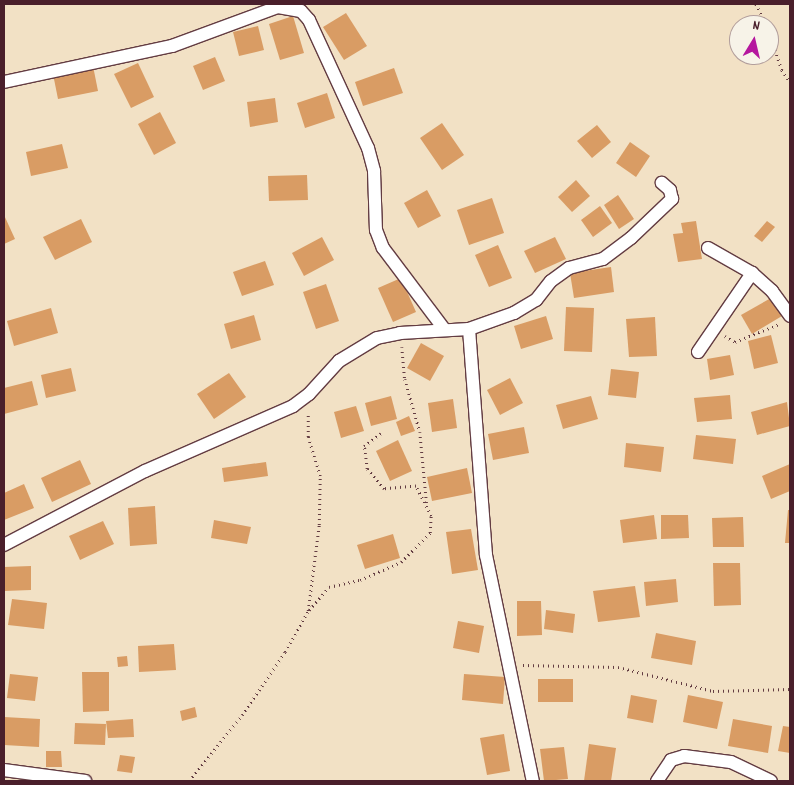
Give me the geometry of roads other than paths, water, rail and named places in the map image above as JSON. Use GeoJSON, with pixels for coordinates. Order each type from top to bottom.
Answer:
{"type":"FeatureCollection","features":[{"type":"Feature","properties":{"kind":"street"},"geometry":{"type":"LineString","coordinates":[[4,82],[162,49],[278,7],[301,11],[309,20],[368,148],[374,171],[376,230],[383,248],[444,329]]}},
{"type":"Feature","properties":{"kind":"street"},"geometry":{"type":"LineString","coordinates":[[4,545],[146,471],[270,418],[309,394],[339,361],[377,338],[400,333],[469,329],[514,313],[536,300],[551,281],[568,268],[603,259],[631,238],[672,199],[670,190],[662,183]]}},
{"type":"Feature","properties":{"kind":"street"},"geometry":{"type":"LineString","coordinates":[[708,248],[752,274],[772,291],[787,318]]}},
{"type":"Feature","properties":{"kind":"street"},"geometry":{"type":"LineString","coordinates":[[698,352],[752,274]]}},
{"type":"Feature","properties":{"kind":"street"},"geometry":{"type":"LineString","coordinates":[[469,329],[486,555],[533,781]]}},
{"type":"Feature","properties":{"kind":"street"},"geometry":{"type":"LineString","coordinates":[[657,781],[671,760],[684,756],[731,762],[771,781]]}},
{"type":"Feature","properties":{"kind":"street"},"geometry":{"type":"LineString","coordinates":[[4,770],[85,781]]}}]}
